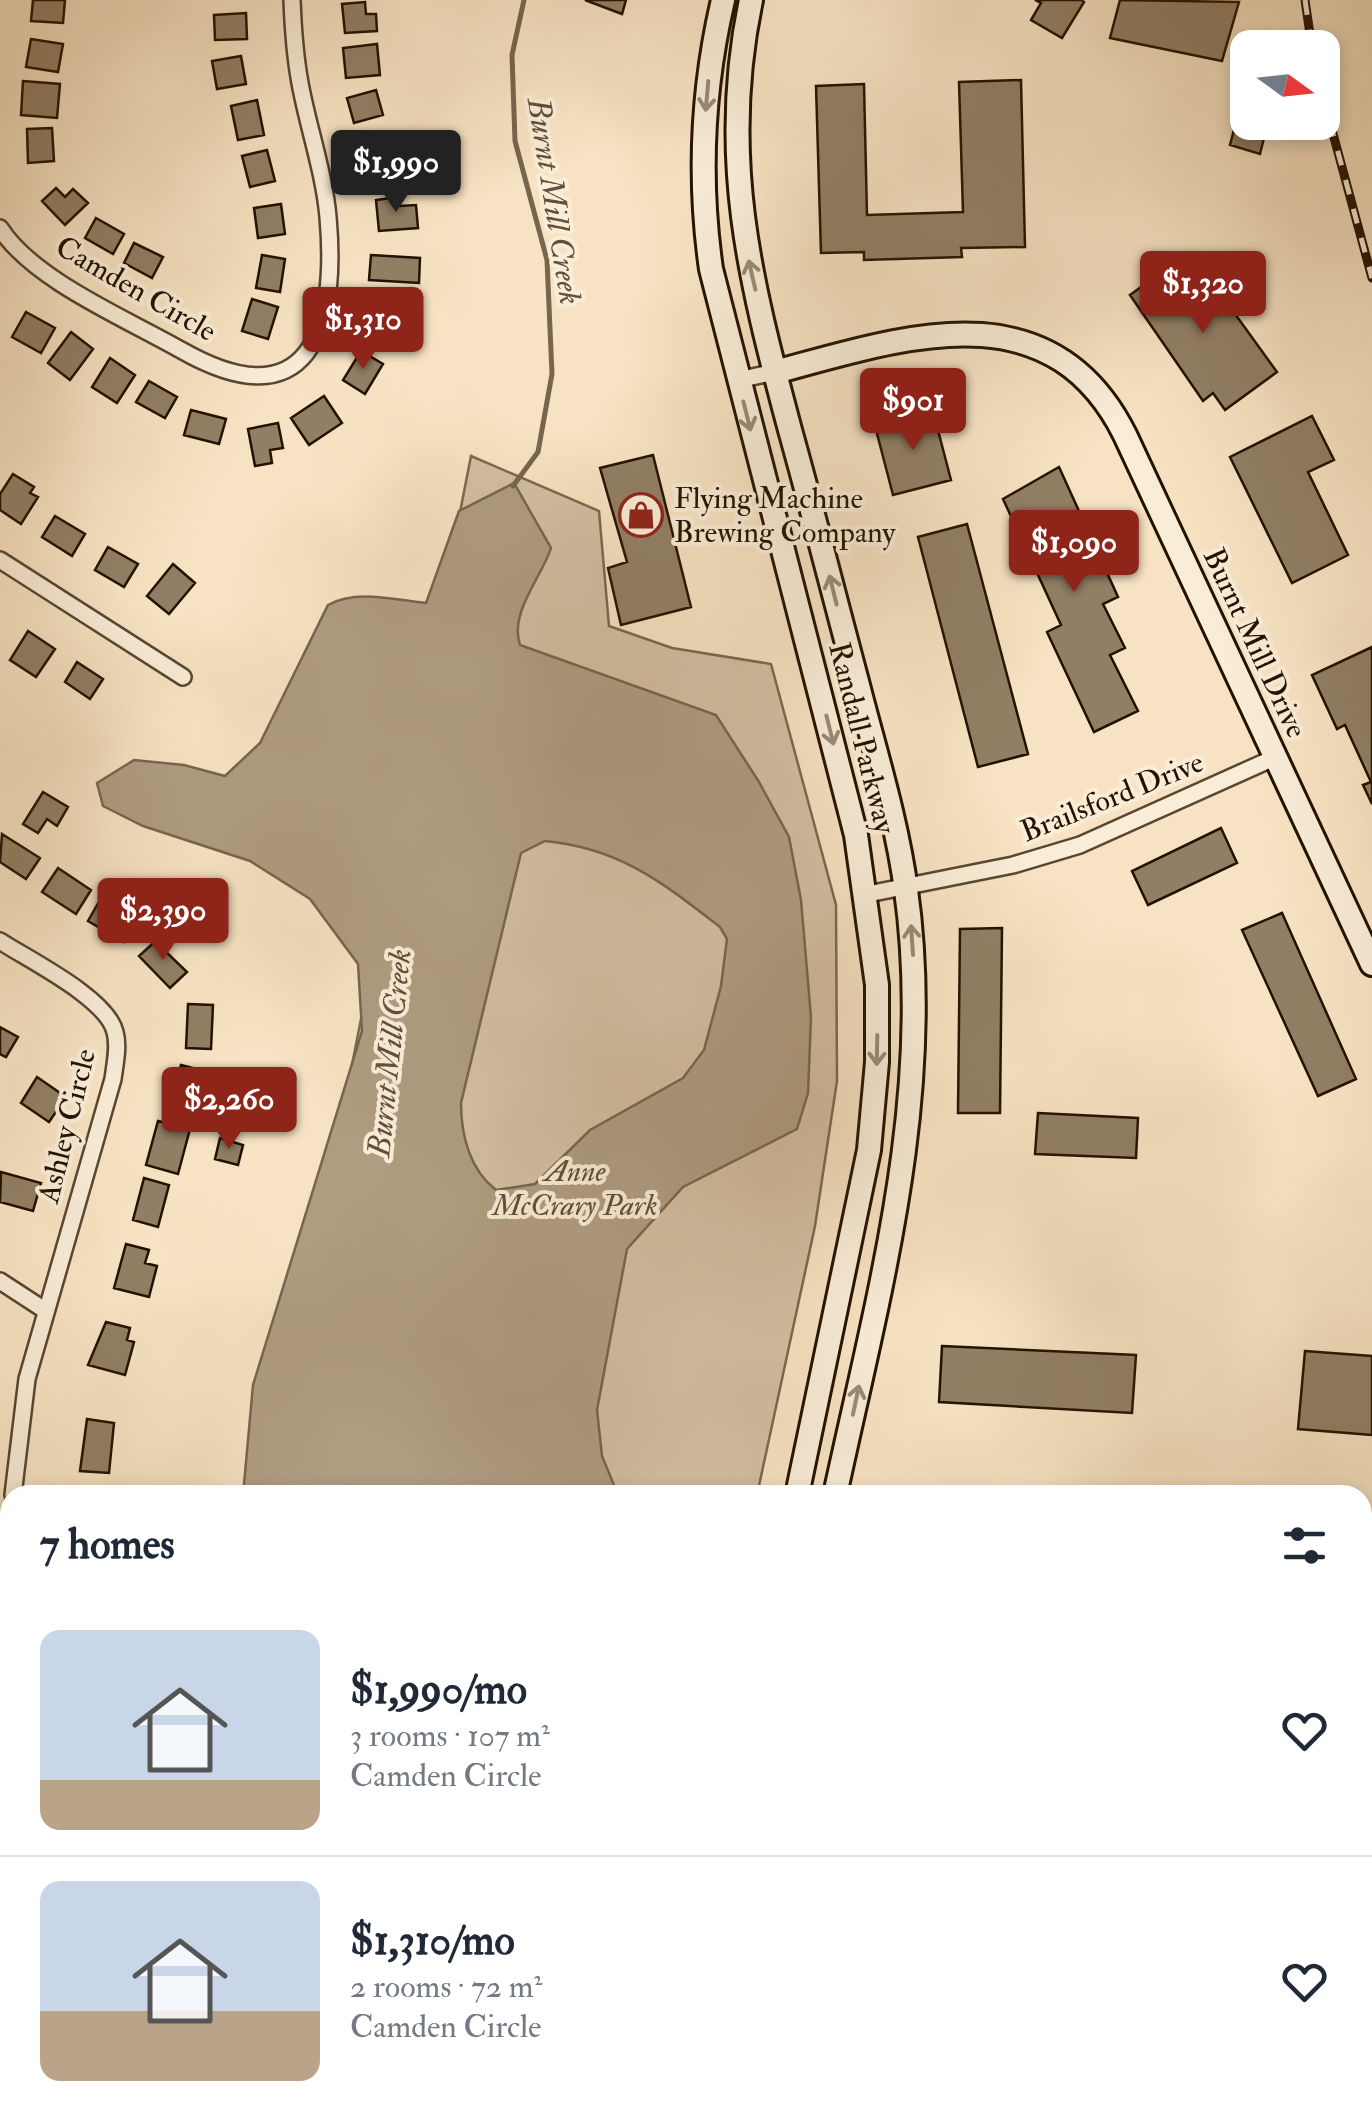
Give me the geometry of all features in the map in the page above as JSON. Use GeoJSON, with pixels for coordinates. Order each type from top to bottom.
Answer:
{"type":"FeatureCollection","features":[{"type":"Feature","properties":{"kind":"main road","name":"Randall Parkway"},"geometry":{"type":"LineString","coordinates":[[723,0],[706,98],[702,206],[710,269],[829,725],[868,894],[878,1015],[872,1124],[799,1485]]}},
{"type":"Feature","properties":{"kind":"main road","name":"Randall Parkway"},"geometry":{"type":"LineString","coordinates":[[751,0],[737,101],[736,179],[746,250],[906,885],[915,1012],[909,1132],[837,1485]]}},
{"type":"Feature","properties":{"kind":"main road","name":"Burnt Mill Drive"},"geometry":{"type":"LineString","coordinates":[[775,372],[899,338],[948,332],[1026,344],[1074,368],[1118,421],[1372,964]]}},
{"type":"Feature","properties":{"kind":"street","name":"Camden Circle"},"geometry":{"type":"LineString","coordinates":[[0,228],[16,249],[42,269],[196,359],[259,379],[298,364],[323,320],[328,219],[299,78],[292,0]]}},
{"type":"Feature","properties":{"kind":"street"},"geometry":{"type":"LineString","coordinates":[[738,380],[775,372]]}},
{"type":"Feature","properties":{"kind":"street"},"geometry":{"type":"LineString","coordinates":[[0,560],[182,677]]}},
{"type":"Feature","properties":{"kind":"street","name":"Brailsford Drive"},"geometry":{"type":"LineString","coordinates":[[868,894],[1013,865],[1080,844],[1276,756]]}},
{"type":"Feature","properties":{"kind":"street","name":"Ashley Circle"},"geometry":{"type":"LineString","coordinates":[[0,942],[84,996],[108,1017],[115,1031],[113,1078],[22,1400],[12,1485]]}},
{"type":"Feature","properties":{"kind":"street"},"geometry":{"type":"LineString","coordinates":[[0,1281],[46,1311]]}},
{"type":"Feature","properties":{"kind":"green space","name":"Anne McCrary Park"},"geometry":{"type":"Polygon","coordinates":[[[471,456],[599,511],[609,626],[672,648],[771,664],[836,905],[837,1081],[815,1226],[759,1485],[270,1485],[471,456]]]}},
{"type":"Feature","properties":{"kind":"water","name":"Anne McCrary Park"},"geometry":{"type":"Polygon","coordinates":[[[514,483],[551,548],[523,607],[520,645],[716,715],[789,837],[801,900],[811,1017],[808,1093],[797,1129],[683,1187],[627,1249],[597,1410],[602,1456],[614,1485],[244,1485],[253,1385],[362,1031],[358,964],[310,899],[250,861],[143,826],[103,806],[97,783],[134,760],[184,765],[225,776],[260,743],[328,605],[363,597],[426,603],[459,511],[514,483]],[[545,841],[521,853],[461,1103],[469,1151],[480,1173],[496,1190],[535,1184],[590,1130],[683,1078],[704,1050],[721,986],[727,939],[720,927],[679,896],[639,870],[596,851],[545,841]]]}},
{"type":"Feature","properties":{"kind":"building"},"geometry":{"type":"Polygon","coordinates":[[[33,0],[65,0],[63,23],[31,21],[33,0]]]}},
{"type":"Feature","properties":{"kind":"building"},"geometry":{"type":"Polygon","coordinates":[[[585,0],[626,0],[622,14],[585,0]]]}},
{"type":"Feature","properties":{"kind":"building"},"geometry":{"type":"Polygon","coordinates":[[[1035,0],[1084,2],[1062,38],[1031,20],[1041,3],[1035,0]]]}},
{"type":"Feature","properties":{"kind":"building"},"geometry":{"type":"Polygon","coordinates":[[[1120,0],[1239,2],[1222,61],[1110,38],[1120,0]]]}},
{"type":"Feature","properties":{"kind":"building"},"geometry":{"type":"Polygon","coordinates":[[[365,2],[366,14],[376,14],[377,31],[345,33],[342,4],[365,2]]]}},
{"type":"Feature","properties":{"kind":"building"},"geometry":{"type":"Polygon","coordinates":[[[246,13],[247,39],[215,40],[214,15],[246,13]]]}},
{"type":"Feature","properties":{"kind":"building"},"geometry":{"type":"Polygon","coordinates":[[[31,39],[63,44],[58,72],[26,67],[31,39]]]}},
{"type":"Feature","properties":{"kind":"building"},"geometry":{"type":"Polygon","coordinates":[[[377,44],[380,75],[346,78],[343,48],[377,44]]]}},
{"type":"Feature","properties":{"kind":"building"},"geometry":{"type":"Polygon","coordinates":[[[241,56],[246,84],[217,89],[212,61],[241,56]]]}},
{"type":"Feature","properties":{"kind":"building"},"geometry":{"type":"Polygon","coordinates":[[[1021,80],[1025,247],[961,248],[962,257],[864,260],[864,252],[821,253],[816,86],[864,84],[867,215],[963,212],[959,82],[1021,80]]]}},
{"type":"Feature","properties":{"kind":"building"},"geometry":{"type":"Polygon","coordinates":[[[23,81],[60,84],[57,118],[21,115],[23,81]]]}},
{"type":"Feature","properties":{"kind":"building"},"geometry":{"type":"Polygon","coordinates":[[[376,90],[383,115],[354,123],[347,98],[376,90]]]}},
{"type":"Feature","properties":{"kind":"building"},"geometry":{"type":"Polygon","coordinates":[[[257,100],[264,135],[238,140],[231,106],[257,100]]]}},
{"type":"Feature","properties":{"kind":"building"},"geometry":{"type":"Polygon","coordinates":[[[52,128],[54,161],[28,163],[27,129],[52,128]]]}},
{"type":"Feature","properties":{"kind":"building"},"geometry":{"type":"Polygon","coordinates":[[[1231,140],[1264,140],[1260,154],[1230,145],[1231,140]]]}},
{"type":"Feature","properties":{"kind":"building"},"geometry":{"type":"Polygon","coordinates":[[[393,146],[400,174],[374,179],[368,152],[393,146]]]}},
{"type":"Feature","properties":{"kind":"building"},"geometry":{"type":"Polygon","coordinates":[[[267,150],[275,181],[250,187],[242,156],[267,150]]]}},
{"type":"Feature","properties":{"kind":"building"},"geometry":{"type":"Polygon","coordinates":[[[56,188],[65,197],[73,189],[88,203],[65,225],[42,201],[56,188]]]}},
{"type":"Feature","properties":{"kind":"building"},"geometry":{"type":"Polygon","coordinates":[[[398,197],[399,206],[416,205],[418,228],[379,231],[376,200],[398,197]]]}},
{"type":"Feature","properties":{"kind":"building"},"geometry":{"type":"Polygon","coordinates":[[[281,204],[285,234],[258,238],[254,208],[281,204]]]}},
{"type":"Feature","properties":{"kind":"building"},"geometry":{"type":"Polygon","coordinates":[[[96,218],[124,234],[113,254],[85,238],[96,218]]]}},
{"type":"Feature","properties":{"kind":"building"},"geometry":{"type":"Polygon","coordinates":[[[134,243],[163,257],[152,278],[124,263],[134,243]]]}},
{"type":"Feature","properties":{"kind":"building"},"geometry":{"type":"Polygon","coordinates":[[[262,255],[285,259],[280,292],[256,288],[262,255]]]}},
{"type":"Feature","properties":{"kind":"building"},"geometry":{"type":"Polygon","coordinates":[[[371,255],[420,258],[419,283],[369,280],[371,255]]]}},
{"type":"Feature","properties":{"kind":"building"},"geometry":{"type":"Polygon","coordinates":[[[1181,258],[1216,307],[1225,300],[1277,372],[1225,410],[1213,393],[1203,401],[1130,295],[1181,258]]]}},
{"type":"Feature","properties":{"kind":"building"},"geometry":{"type":"Polygon","coordinates":[[[252,299],[278,307],[268,339],[242,331],[252,299]]]}},
{"type":"Feature","properties":{"kind":"building"},"geometry":{"type":"Polygon","coordinates":[[[379,303],[412,307],[409,328],[400,327],[400,335],[380,333],[382,322],[376,322],[379,303]]]}},
{"type":"Feature","properties":{"kind":"building"},"geometry":{"type":"Polygon","coordinates":[[[26,312],[55,328],[41,353],[12,337],[26,312]]]}},
{"type":"Feature","properties":{"kind":"building"},"geometry":{"type":"Polygon","coordinates":[[[71,332],[93,349],[70,380],[48,363],[71,332]]]}},
{"type":"Feature","properties":{"kind":"building"},"geometry":{"type":"Polygon","coordinates":[[[361,351],[383,364],[365,394],[343,380],[361,351]]]}},
{"type":"Feature","properties":{"kind":"building"},"geometry":{"type":"Polygon","coordinates":[[[110,358],[135,375],[117,403],[92,387],[110,358]]]}},
{"type":"Feature","properties":{"kind":"building"},"geometry":{"type":"Polygon","coordinates":[[[149,381],[177,397],[165,418],[136,402],[149,381]]]}},
{"type":"Feature","properties":{"kind":"building"},"geometry":{"type":"Polygon","coordinates":[[[324,396],[342,423],[309,445],[291,418],[324,396]]]}},
{"type":"Feature","properties":{"kind":"building"},"geometry":{"type":"Polygon","coordinates":[[[191,410],[226,419],[219,444],[184,435],[191,410]]]}},
{"type":"Feature","properties":{"kind":"building"},"geometry":{"type":"Polygon","coordinates":[[[933,411],[951,480],[893,495],[875,426],[933,411]]]}},
{"type":"Feature","properties":{"kind":"building"},"geometry":{"type":"Polygon","coordinates":[[[1312,416],[1334,460],[1308,472],[1348,555],[1292,583],[1230,457],[1312,416]]]}},
{"type":"Feature","properties":{"kind":"building"},"geometry":{"type":"Polygon","coordinates":[[[278,423],[283,448],[270,450],[272,463],[255,466],[248,429],[278,423]]]}},
{"type":"Feature","properties":{"kind":"building","name":"Flying Machine Brewing Company"},"geometry":{"type":"Polygon","coordinates":[[[653,455],[691,607],[621,625],[608,568],[627,562],[600,468],[653,455]]]}},
{"type":"Feature","properties":{"kind":"building"},"geometry":{"type":"Polygon","coordinates":[[[1059,467],[1118,597],[1103,604],[1125,648],[1110,655],[1138,711],[1094,732],[1047,632],[1061,625],[1003,499],[1059,467]]]}},
{"type":"Feature","properties":{"kind":"building"},"geometry":{"type":"Polygon","coordinates":[[[13,474],[34,487],[30,493],[38,497],[21,524],[0,510],[0,494],[13,474]]]}},
{"type":"Feature","properties":{"kind":"building"},"geometry":{"type":"Polygon","coordinates":[[[55,516],[85,534],[72,556],[42,537],[55,516]]]}},
{"type":"Feature","properties":{"kind":"building"},"geometry":{"type":"Polygon","coordinates":[[[967,524],[1028,754],[978,767],[918,537],[967,524]]]}},
{"type":"Feature","properties":{"kind":"building"},"geometry":{"type":"Polygon","coordinates":[[[108,547],[138,564],[124,587],[95,570],[108,547]]]}},
{"type":"Feature","properties":{"kind":"building"},"geometry":{"type":"Polygon","coordinates":[[[173,564],[195,583],[169,614],[147,596],[173,564]]]}},
{"type":"Feature","properties":{"kind":"building"},"geometry":{"type":"Polygon","coordinates":[[[28,631],[55,649],[36,677],[10,660],[28,631]]]}},
{"type":"Feature","properties":{"kind":"building"},"geometry":{"type":"Polygon","coordinates":[[[1372,647],[1372,804],[1363,785],[1371,782],[1345,725],[1337,729],[1312,675],[1372,647]]]}},
{"type":"Feature","properties":{"kind":"building"},"geometry":{"type":"Polygon","coordinates":[[[77,662],[103,679],[90,699],[65,682],[77,662]]]}},
{"type":"Feature","properties":{"kind":"building"},"geometry":{"type":"Polygon","coordinates":[[[43,792],[68,807],[57,826],[47,819],[38,833],[23,824],[43,792]]]}},
{"type":"Feature","properties":{"kind":"building"},"geometry":{"type":"Polygon","coordinates":[[[1221,828],[1237,863],[1148,905],[1132,871],[1221,828]]]}},
{"type":"Feature","properties":{"kind":"building"},"geometry":{"type":"Polygon","coordinates":[[[2,834],[40,858],[26,879],[0,862],[2,834]]]}},
{"type":"Feature","properties":{"kind":"building"},"geometry":{"type":"Polygon","coordinates":[[[58,868],[91,890],[76,914],[42,892],[58,868]]]}},
{"type":"Feature","properties":{"kind":"building"},"geometry":{"type":"Polygon","coordinates":[[[100,900],[136,921],[124,942],[88,921],[100,900]]]}},
{"type":"Feature","properties":{"kind":"building"},"geometry":{"type":"Polygon","coordinates":[[[1282,913],[1356,1079],[1318,1096],[1242,930],[1282,913]]]}},
{"type":"Feature","properties":{"kind":"building"},"geometry":{"type":"Polygon","coordinates":[[[1002,928],[1000,1113],[958,1113],[960,929],[1002,928]]]}},
{"type":"Feature","properties":{"kind":"building"},"geometry":{"type":"Polygon","coordinates":[[[161,936],[169,944],[164,950],[187,972],[170,988],[139,956],[161,936]]]}},
{"type":"Feature","properties":{"kind":"building"},"geometry":{"type":"Polygon","coordinates":[[[188,1004],[213,1005],[211,1049],[186,1048],[188,1004]]]}},
{"type":"Feature","properties":{"kind":"building"},"geometry":{"type":"Polygon","coordinates":[[[0,1027],[18,1037],[6,1057],[0,1054],[0,1027]]]}},
{"type":"Feature","properties":{"kind":"building"},"geometry":{"type":"Polygon","coordinates":[[[181,1065],[204,1071],[192,1114],[169,1108],[181,1065]]]}},
{"type":"Feature","properties":{"kind":"building"},"geometry":{"type":"Polygon","coordinates":[[[37,1077],[66,1097],[49,1122],[21,1103],[37,1077]]]}},
{"type":"Feature","properties":{"kind":"building"},"geometry":{"type":"Polygon","coordinates":[[[1038,1113],[1138,1118],[1136,1158],[1035,1154],[1038,1113]]]}},
{"type":"Feature","properties":{"kind":"building"},"geometry":{"type":"Polygon","coordinates":[[[158,1121],[190,1129],[178,1174],[146,1165],[158,1121]]]}},
{"type":"Feature","properties":{"kind":"building"},"geometry":{"type":"Polygon","coordinates":[[[220,1138],[243,1145],[238,1165],[215,1159],[220,1138]]]}},
{"type":"Feature","properties":{"kind":"building"},"geometry":{"type":"Polygon","coordinates":[[[1,1172],[41,1183],[33,1211],[0,1202],[1,1172]]]}},
{"type":"Feature","properties":{"kind":"building"},"geometry":{"type":"Polygon","coordinates":[[[144,1178],[169,1185],[158,1227],[133,1220],[144,1178]]]}},
{"type":"Feature","properties":{"kind":"building"},"geometry":{"type":"Polygon","coordinates":[[[126,1244],[149,1250],[145,1263],[157,1266],[149,1297],[114,1288],[126,1244]]]}},
{"type":"Feature","properties":{"kind":"building"},"geometry":{"type":"Polygon","coordinates":[[[106,1322],[130,1328],[127,1340],[134,1342],[125,1375],[88,1365],[106,1322]]]}},
{"type":"Feature","properties":{"kind":"building"},"geometry":{"type":"Polygon","coordinates":[[[942,1346],[1136,1355],[1132,1413],[939,1402],[942,1346]]]}},
{"type":"Feature","properties":{"kind":"building"},"geometry":{"type":"Polygon","coordinates":[[[1305,1351],[1372,1356],[1372,1435],[1298,1429],[1305,1351]]]}},
{"type":"Feature","properties":{"kind":"building"},"geometry":{"type":"Polygon","coordinates":[[[87,1419],[114,1423],[109,1473],[80,1471],[87,1419]]]}},
{"type":"Feature","properties":{"kind":"waterway","name":"Burnt Mill Creek"},"geometry":{"type":"LineString","coordinates":[[513,486],[538,452],[552,374],[547,260],[515,141],[512,55],[524,0]]}},
{"type":"Feature","properties":{"kind":"railway"},"geometry":{"type":"LineString","coordinates":[[1305,0],[1309,30]]}},
{"type":"Feature","properties":{"kind":"railway"},"geometry":{"type":"LineString","coordinates":[[1335,140],[1372,278]]}},
{"type":"Feature","properties":{"kind":"place","name":"Flying Machine Brewing Company"},"geometry":{"type":"Point","coordinates":[641,515]}}]}
